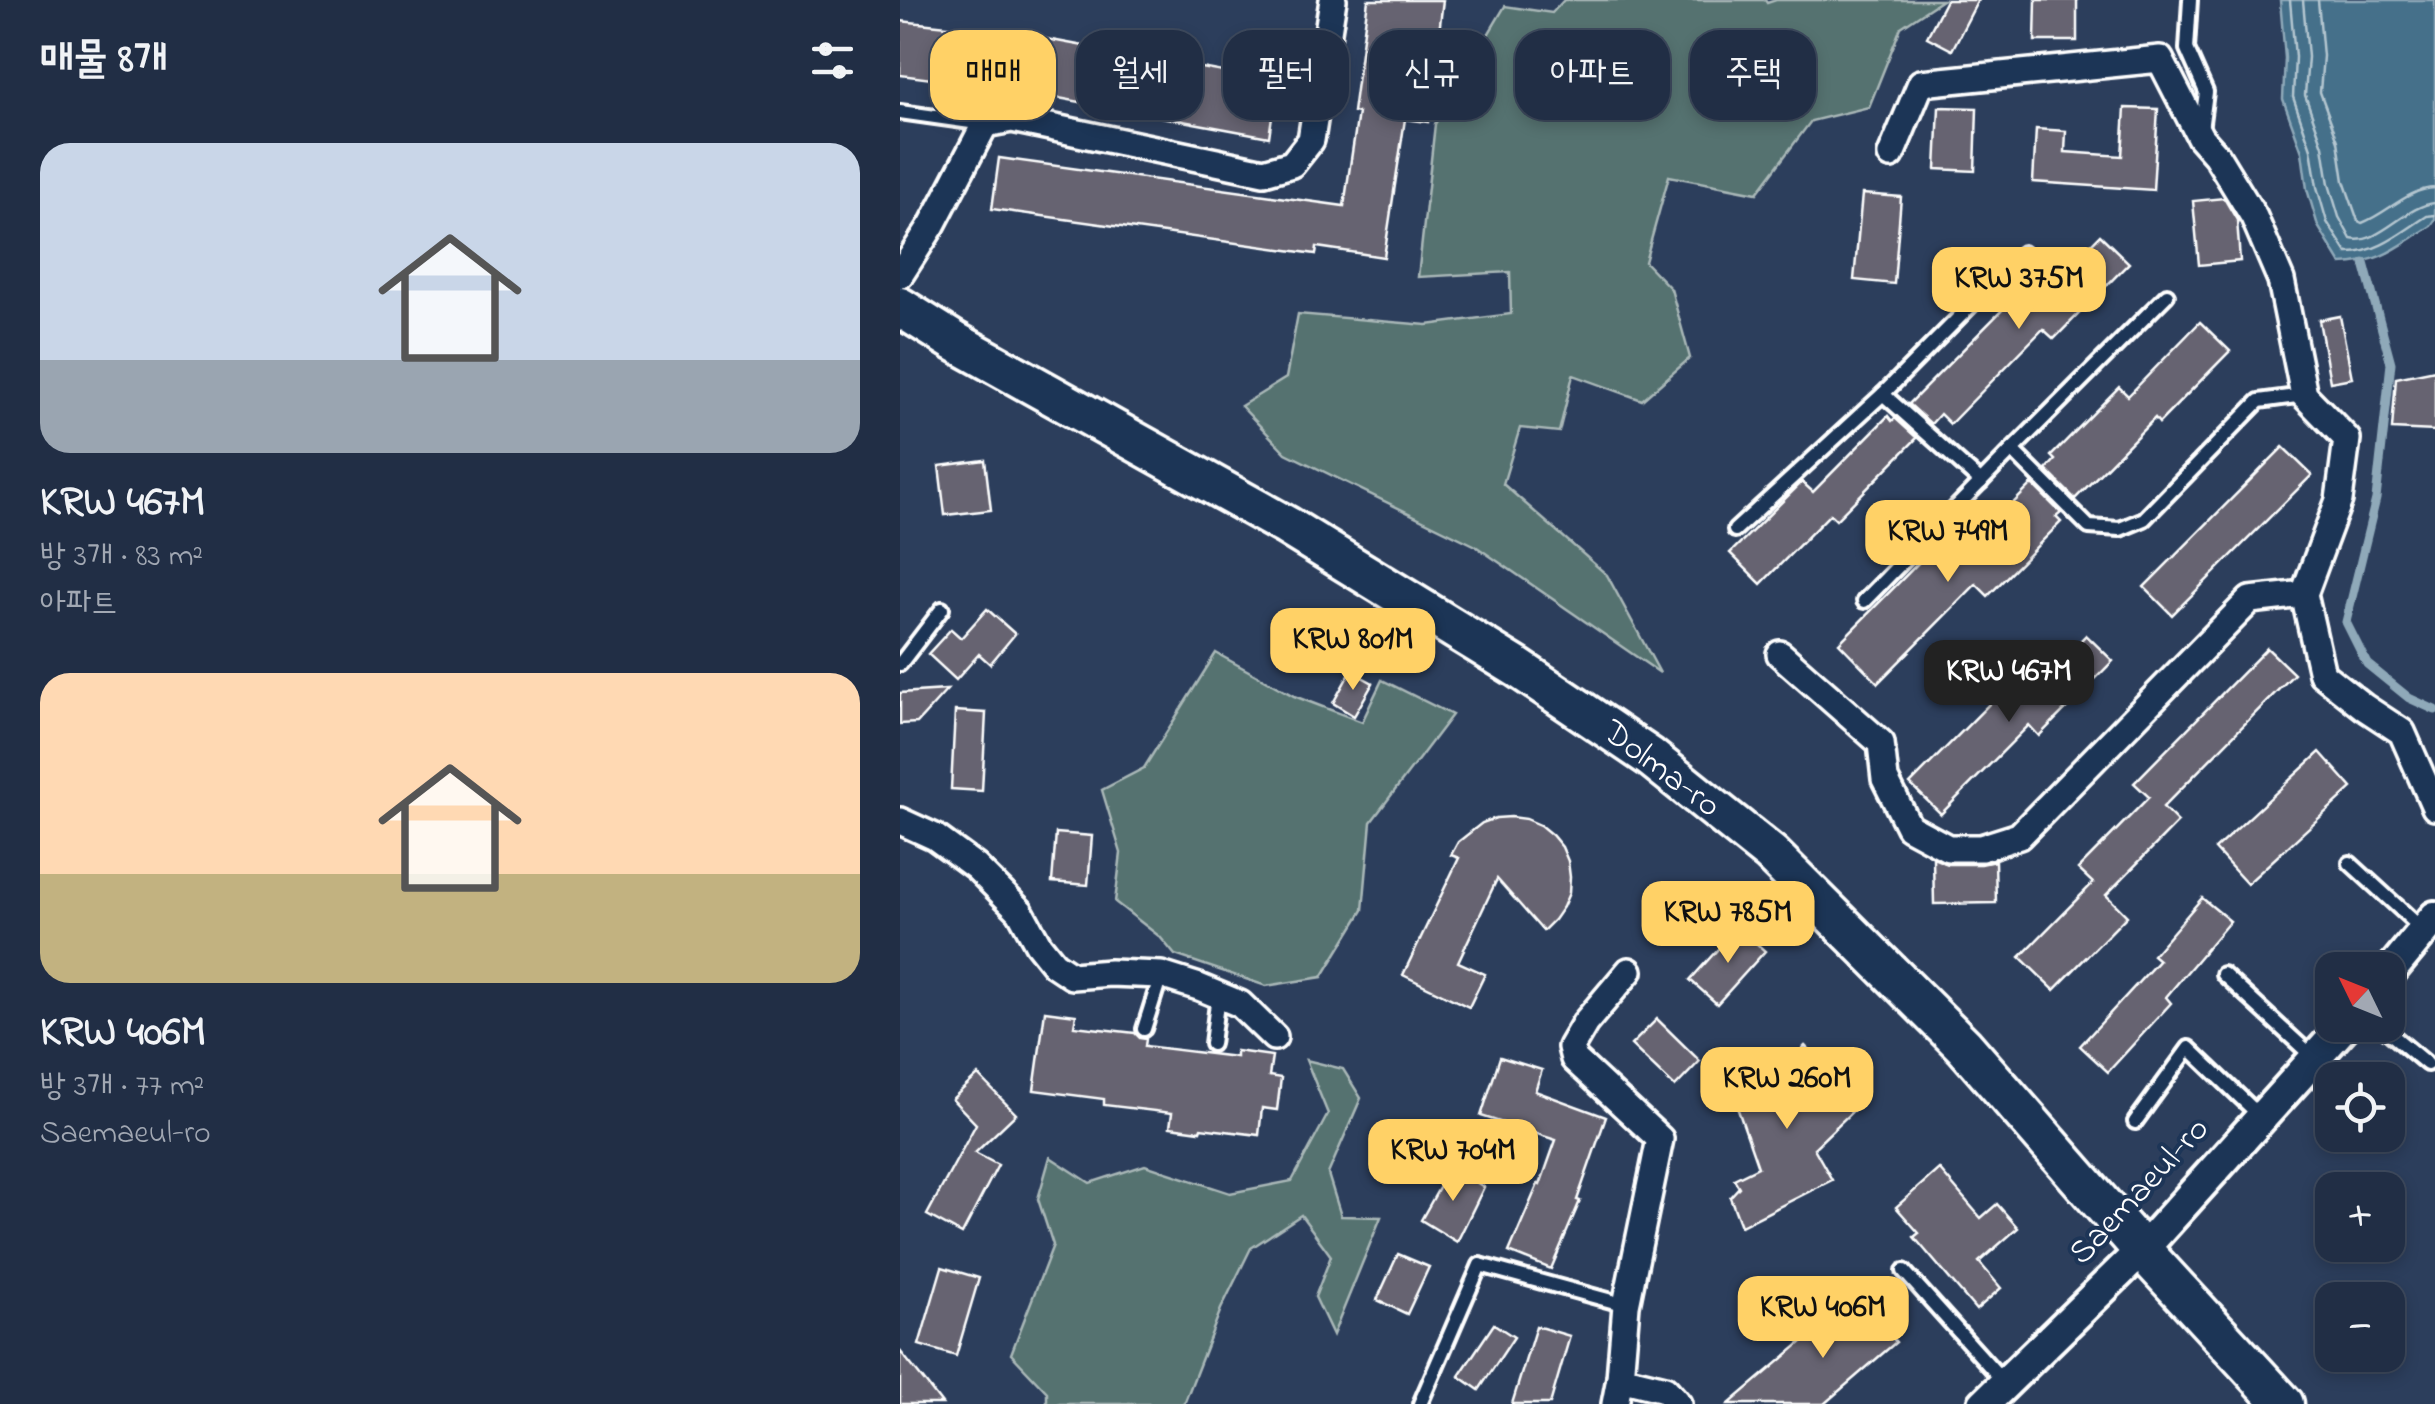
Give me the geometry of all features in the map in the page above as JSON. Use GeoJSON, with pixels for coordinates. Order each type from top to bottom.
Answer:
{"type":"FeatureCollection","features":[{"type":"Feature","properties":{"kind":"main road","name":"Dolma-ro"},"geometry":{"type":"LineString","coordinates":[[900,307],[1286,526],[1518,668],[1650,757],[1771,854],[1964,1046],[2142,1250],[2284,1404]]}},
{"type":"Feature","properties":{"kind":"street"},"geometry":{"type":"LineString","coordinates":[[900,275],[932,225],[986,124],[1012,119],[1264,172],[1292,164],[1310,140],[1333,0]]}},
{"type":"Feature","properties":{"kind":"street"},"geometry":{"type":"LineString","coordinates":[[1891,154],[1921,83],[2160,59],[2200,138],[2216,155],[2254,217],[2281,280],[2304,395],[2347,439],[2339,500],[2304,594],[2322,674],[2402,732],[2435,808]]}},
{"type":"Feature","properties":{"kind":"street"},"geometry":{"type":"LineString","coordinates":[[1780,654],[1881,743],[1885,779],[1909,828],[1948,848],[1981,848],[2019,836],[2250,600],[2304,594]]}},
{"type":"Feature","properties":{"kind":"street"},"geometry":{"type":"LineString","coordinates":[[900,821],[935,837],[976,867],[1020,911],[1054,964],[1072,976],[1161,975],[1240,1004],[1274,1037]]}},
{"type":"Feature","properties":{"kind":"street"},"geometry":{"type":"LineString","coordinates":[[2405,953],[2429,923]]}},
{"type":"Feature","properties":{"kind":"street"},"geometry":{"type":"LineString","coordinates":[[1615,1404],[1626,1305],[1660,1139],[1574,1059],[1571,1047],[1585,1022],[1629,971]]}},
{"type":"Feature","properties":{"kind":"street","name":"Saemaeul-ro"},"geometry":{"type":"LineString","coordinates":[[1995,1394],[2142,1250],[2330,1042]]}},
{"type":"Feature","properties":{"kind":"street"},"geometry":{"type":"LineString","coordinates":[[1620,1378],[1665,1389],[1678,1404]]}},
{"type":"Feature","properties":{"kind":"lane"},"geometry":{"type":"LineString","coordinates":[[2190,0],[2187,49],[2206,92],[2200,138]]}},
{"type":"Feature","properties":{"kind":"lane"},"geometry":{"type":"LineString","coordinates":[[900,112],[986,124]]}},
{"type":"Feature","properties":{"kind":"lane"},"geometry":{"type":"LineString","coordinates":[[1734,530],[1883,394],[2024,253]]}},
{"type":"Feature","properties":{"kind":"lane"},"geometry":{"type":"LineString","coordinates":[[1864,601],[2167,296]]}},
{"type":"Feature","properties":{"kind":"lane"},"geometry":{"type":"LineString","coordinates":[[1883,394],[1981,482]]}},
{"type":"Feature","properties":{"kind":"lane"},"geometry":{"type":"LineString","coordinates":[[2012,450],[2089,527],[2120,529],[2144,519],[2259,401],[2304,395]]}},
{"type":"Feature","properties":{"kind":"lane"},"geometry":{"type":"LineString","coordinates":[[900,664],[942,610]]}},
{"type":"Feature","properties":{"kind":"lane"},"geometry":{"type":"LineString","coordinates":[[2350,863],[2429,923]]}},
{"type":"Feature","properties":{"kind":"lane"},"geometry":{"type":"LineString","coordinates":[[2223,974],[2314,1059]]}},
{"type":"Feature","properties":{"kind":"lane"},"geometry":{"type":"LineString","coordinates":[[1144,1029],[1161,975]]}},
{"type":"Feature","properties":{"kind":"lane"},"geometry":{"type":"LineString","coordinates":[[1212,1044],[1218,994]]}},
{"type":"Feature","properties":{"kind":"lane"},"geometry":{"type":"LineString","coordinates":[[2400,1042],[2427,1064]]}},
{"type":"Feature","properties":{"kind":"lane"},"geometry":{"type":"LineString","coordinates":[[2136,1122],[2189,1048],[2261,1118]]}},
{"type":"Feature","properties":{"kind":"lane"},"geometry":{"type":"LineString","coordinates":[[1420,1404],[1480,1265],[1626,1305]]}},
{"type":"Feature","properties":{"kind":"lane"},"geometry":{"type":"LineString","coordinates":[[1904,1271],[1995,1394]]}},
{"type":"Feature","properties":{"kind":"green space"},"geometry":{"type":"Polygon","coordinates":[[[1564,0],[1942,0],[1901,27],[1869,107],[1816,120],[1816,30],[1690,30],[1690,120],[1815,120],[1757,193],[1669,176],[1645,262],[1671,289],[1690,358],[1642,400],[1573,375],[1559,432],[1520,428],[1503,484],[1607,575],[1660,673],[1474,545],[1286,453],[1241,406],[1286,378],[1298,314],[1427,325],[1511,314],[1510,272],[1418,277],[1435,124],[1437,120],[1495,120],[1495,30],[1491,30],[1505,6],[1552,13],[1564,0]]]}},
{"type":"Feature","properties":{"kind":"green space"},"geometry":{"type":"Polygon","coordinates":[[[1216,653],[1294,696],[1362,722],[1382,680],[1452,715],[1371,822],[1363,910],[1322,977],[1266,986],[1175,955],[1160,937],[1115,902],[1121,853],[1102,790],[1144,768],[1216,653]]]}},
{"type":"Feature","properties":{"kind":"green space"},"geometry":{"type":"Polygon","coordinates":[[[1306,1060],[1343,1069],[1361,1098],[1328,1174],[1341,1216],[1381,1217],[1333,1335],[1315,1297],[1331,1256],[1301,1215],[1251,1248],[1221,1309],[1184,1404],[1047,1404],[1047,1392],[1011,1354],[1053,1245],[1038,1199],[1050,1157],[1090,1183],[1145,1165],[1230,1193],[1292,1181],[1328,1114],[1306,1060]]]}},
{"type":"Feature","properties":{"kind":"water"},"geometry":{"type":"Polygon","coordinates":[[[2280,0],[2435,0],[2435,220],[2379,257],[2341,264],[2318,226],[2302,152],[2283,99],[2285,58],[2280,0]]]}},
{"type":"Feature","properties":{"kind":"building"},"geometry":{"type":"Polygon","coordinates":[[[1368,0],[1443,0],[1439,30],[1369,30],[1369,120],[1405,120],[1384,257],[1317,247],[1316,254],[992,209],[999,158],[1344,206],[1358,113],[1353,112],[1368,0]]]}},
{"type":"Feature","properties":{"kind":"building"},"geometry":{"type":"Polygon","coordinates":[[[1946,0],[1978,0],[1952,50],[1927,37],[1946,0]]]}},
{"type":"Feature","properties":{"kind":"building"},"geometry":{"type":"Polygon","coordinates":[[[2036,0],[2077,0],[2077,41],[2035,41],[2036,0]]]}},
{"type":"Feature","properties":{"kind":"building"},"geometry":{"type":"Polygon","coordinates":[[[900,21],[986,30],[930,30],[930,79],[900,75],[900,21]]]}},
{"type":"Feature","properties":{"kind":"building"},"geometry":{"type":"Polygon","coordinates":[[[1056,41],[1076,45],[1076,101],[1056,98],[1056,41]]]}},
{"type":"Feature","properties":{"kind":"building"},"geometry":{"type":"Polygon","coordinates":[[[1203,68],[1223,72],[1223,120],[1271,120],[1269,137],[1177,120],[1203,120],[1203,68]]]}},
{"type":"Feature","properties":{"kind":"building"},"geometry":{"type":"Polygon","coordinates":[[[1939,107],[1977,108],[1975,171],[1936,169],[1939,107]]]}},
{"type":"Feature","properties":{"kind":"building"},"geometry":{"type":"Polygon","coordinates":[[[2125,108],[2158,109],[2153,190],[2033,182],[2036,129],[2066,131],[2065,152],[2122,156],[2125,108]]]}},
{"type":"Feature","properties":{"kind":"building"},"geometry":{"type":"Polygon","coordinates":[[[1862,194],[1901,197],[1894,284],[1854,280],[1862,194]]]}},
{"type":"Feature","properties":{"kind":"building"},"geometry":{"type":"Polygon","coordinates":[[[2224,198],[2237,220],[2240,261],[2199,265],[2193,201],[2224,198]]]}},
{"type":"Feature","properties":{"kind":"building"},"geometry":{"type":"Polygon","coordinates":[[[2100,235],[2129,263],[2054,339],[2043,329],[1950,424],[1940,414],[1931,424],[1909,404],[2016,296],[2028,308],[2100,235]]]}},
{"type":"Feature","properties":{"kind":"building"},"geometry":{"type":"Polygon","coordinates":[[[2340,316],[2352,378],[2330,382],[2319,320],[2340,316]]]}},
{"type":"Feature","properties":{"kind":"building"},"geometry":{"type":"Polygon","coordinates":[[[2200,322],[2230,351],[2159,423],[2155,418],[2075,499],[2046,470],[2055,460],[2051,456],[2119,387],[2128,396],[2200,322]]]}},
{"type":"Feature","properties":{"kind":"building"},"geometry":{"type":"Polygon","coordinates":[[[2435,370],[2435,431],[2392,429],[2396,378],[2435,370]]]}},
{"type":"Feature","properties":{"kind":"building"},"geometry":{"type":"Polygon","coordinates":[[[1888,416],[1917,438],[1836,520],[1830,514],[1761,584],[1730,553],[1802,482],[1813,492],[1888,416]]]}},
{"type":"Feature","properties":{"kind":"building"},"geometry":{"type":"Polygon","coordinates":[[[2283,447],[2312,475],[2172,615],[2144,587],[2283,447]]]}},
{"type":"Feature","properties":{"kind":"building"},"geometry":{"type":"Polygon","coordinates":[[[985,460],[991,510],[945,515],[939,466],[985,460]]]}},
{"type":"Feature","properties":{"kind":"building"},"geometry":{"type":"Polygon","coordinates":[[[2032,484],[2061,513],[2056,517],[2061,522],[1988,596],[1976,584],[1878,683],[1839,643],[1933,548],[1951,566],[2032,484]]]}},
{"type":"Feature","properties":{"kind":"building"},"geometry":{"type":"Polygon","coordinates":[[[987,609],[1015,634],[990,664],[979,654],[956,680],[928,654],[951,629],[961,638],[987,609]]]}},
{"type":"Feature","properties":{"kind":"building"},"geometry":{"type":"Polygon","coordinates":[[[2086,635],[2113,661],[2039,736],[2029,725],[1941,814],[1910,784],[2002,691],[2016,705],[2086,635]]]}},
{"type":"Feature","properties":{"kind":"building"},"geometry":{"type":"Polygon","coordinates":[[[2267,648],[2294,674],[2163,807],[2178,822],[2106,895],[2127,916],[2054,990],[2020,957],[2093,883],[2078,869],[2149,797],[2134,783],[2267,648]]]}},
{"type":"Feature","properties":{"kind":"building"},"geometry":{"type":"Polygon","coordinates":[[[1351,671],[1373,683],[1354,716],[1333,703],[1351,671]]]}},
{"type":"Feature","properties":{"kind":"building"},"geometry":{"type":"Polygon","coordinates":[[[947,690],[917,723],[900,724],[900,693],[947,690]]]}},
{"type":"Feature","properties":{"kind":"building"},"geometry":{"type":"Polygon","coordinates":[[[955,711],[986,713],[982,791],[951,789],[955,711]]]}},
{"type":"Feature","properties":{"kind":"building"},"geometry":{"type":"Polygon","coordinates":[[[2320,752],[2352,788],[2247,884],[2215,849],[2320,752]]]}},
{"type":"Feature","properties":{"kind":"building"},"geometry":{"type":"Polygon","coordinates":[[[1511,817],[1540,825],[1562,847],[1568,861],[1569,893],[1543,931],[1497,879],[1458,962],[1485,974],[1469,1007],[1403,975],[1459,858],[1451,855],[1458,842],[1482,823],[1511,817]]]}},
{"type":"Feature","properties":{"kind":"building"},"geometry":{"type":"Polygon","coordinates":[[[1056,833],[1092,836],[1088,885],[1052,882],[1056,833]]]}},
{"type":"Feature","properties":{"kind":"building"},"geometry":{"type":"Polygon","coordinates":[[[1933,858],[1948,864],[1995,861],[1996,903],[1934,904],[1933,858]]]}},
{"type":"Feature","properties":{"kind":"building"},"geometry":{"type":"Polygon","coordinates":[[[2202,898],[2230,921],[2166,997],[2171,1003],[2108,1072],[2080,1046],[2159,960],[2153,955],[2202,898]]]}},
{"type":"Feature","properties":{"kind":"building"},"geometry":{"type":"Polygon","coordinates":[[[1738,927],[1765,951],[1717,1004],[1690,980],[1738,927]]]}},
{"type":"Feature","properties":{"kind":"building"},"geometry":{"type":"Polygon","coordinates":[[[1045,1011],[1076,1015],[1074,1026],[1135,1033],[1146,1039],[1145,1046],[1236,1057],[1236,1051],[1272,1056],[1269,1076],[1281,1078],[1277,1110],[1262,1108],[1259,1135],[1201,1128],[1200,1131],[1170,1127],[1172,1113],[1104,1105],[1104,1099],[1034,1090],[1045,1011]]]}},
{"type":"Feature","properties":{"kind":"building"},"geometry":{"type":"Polygon","coordinates":[[[1657,1019],[1700,1061],[1675,1087],[1631,1045],[1657,1019]]]}},
{"type":"Feature","properties":{"kind":"building"},"geometry":{"type":"Polygon","coordinates":[[[1805,1046],[1861,1103],[1814,1148],[1832,1180],[1741,1226],[1730,1197],[1739,1187],[1734,1179],[1758,1167],[1729,1084],[1759,1073],[1763,1087],[1805,1046]]]}},
{"type":"Feature","properties":{"kind":"building"},"geometry":{"type":"Polygon","coordinates":[[[1500,1057],[1542,1070],[1535,1091],[1606,1117],[1577,1200],[1580,1201],[1551,1269],[1509,1252],[1556,1140],[1481,1116],[1500,1057]]]}},
{"type":"Feature","properties":{"kind":"building"},"geometry":{"type":"Polygon","coordinates":[[[978,1075],[1016,1114],[975,1153],[998,1165],[962,1234],[927,1215],[976,1124],[952,1099],[978,1075]]]}},
{"type":"Feature","properties":{"kind":"building"},"geometry":{"type":"Polygon","coordinates":[[[1451,1167],[1484,1187],[1457,1242],[1421,1220],[1451,1167]]]}},
{"type":"Feature","properties":{"kind":"building"},"geometry":{"type":"Polygon","coordinates":[[[1939,1169],[1981,1218],[1997,1204],[2018,1228],[1979,1262],[2001,1288],[1976,1310],[1914,1237],[1919,1233],[1896,1207],[1939,1169]]]}},
{"type":"Feature","properties":{"kind":"building"},"geometry":{"type":"Polygon","coordinates":[[[1398,1254],[1429,1267],[1407,1314],[1377,1300],[1398,1254]]]}},
{"type":"Feature","properties":{"kind":"building"},"geometry":{"type":"Polygon","coordinates":[[[942,1267],[979,1278],[956,1356],[919,1345],[942,1267]]]}},
{"type":"Feature","properties":{"kind":"building"},"geometry":{"type":"Polygon","coordinates":[[[1856,1296],[1896,1342],[1824,1404],[1729,1404],[1856,1296]]]}},
{"type":"Feature","properties":{"kind":"building"},"geometry":{"type":"Polygon","coordinates":[[[1494,1324],[1514,1337],[1479,1390],[1459,1376],[1494,1324]]]}},
{"type":"Feature","properties":{"kind":"building"},"geometry":{"type":"Polygon","coordinates":[[[1536,1326],[1570,1336],[1550,1404],[1512,1404],[1536,1326]]]}},
{"type":"Feature","properties":{"kind":"building"},"geometry":{"type":"Polygon","coordinates":[[[900,1351],[925,1382],[942,1404],[900,1404],[900,1351]]]}},
{"type":"Feature","properties":{"kind":"waterway"},"geometry":{"type":"LineString","coordinates":[[2364,263],[2391,363],[2376,499],[2346,622],[2367,664],[2409,698],[2435,710]]}}]}
